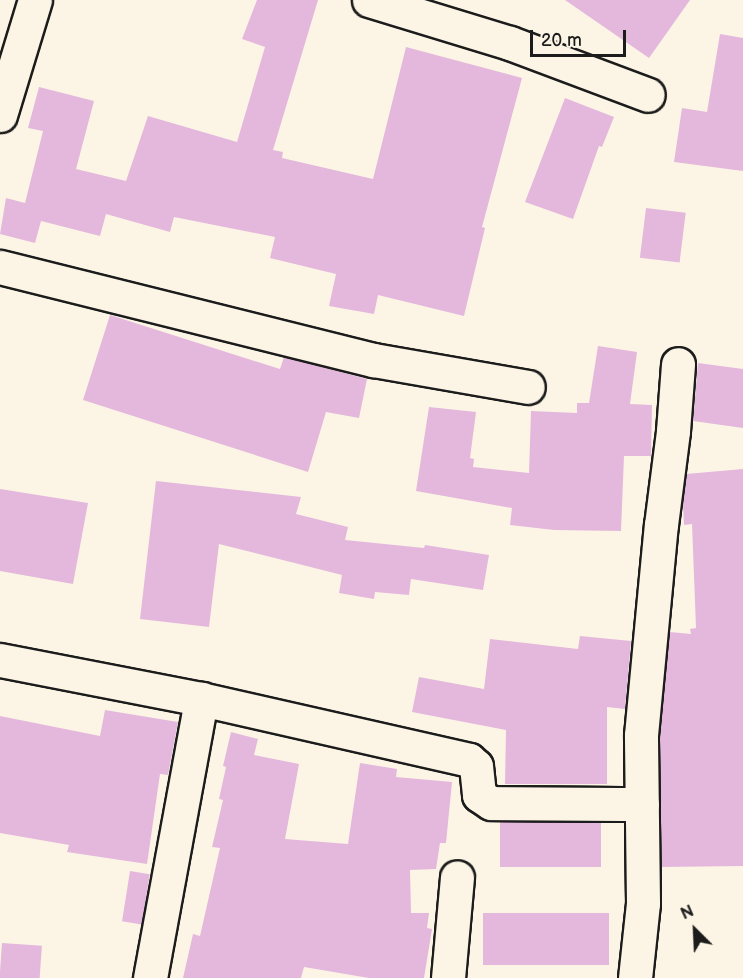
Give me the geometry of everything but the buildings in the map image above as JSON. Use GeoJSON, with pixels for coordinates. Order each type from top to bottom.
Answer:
{"type":"FeatureCollection","features":[{"type":"Feature","properties":{"kind":"street"},"geometry":{"type":"LineString","coordinates":[[0,115],[35,0]]}},
{"type":"Feature","properties":{"kind":"street"},"geometry":{"type":"LineString","coordinates":[[369,0],[510,43],[648,95]]}},
{"type":"Feature","properties":{"kind":"street"},"geometry":{"type":"LineString","coordinates":[[0,267],[374,360],[528,387]]}},
{"type":"Feature","properties":{"kind":"street"},"geometry":{"type":"LineString","coordinates":[[635,978],[643,903],[641,735],[678,364]]}},
{"type":"Feature","properties":{"kind":"street"},"geometry":{"type":"LineString","coordinates":[[0,660],[201,699],[469,760],[476,766],[478,795],[491,803],[642,804]]}},
{"type":"Feature","properties":{"kind":"street"},"geometry":{"type":"LineString","coordinates":[[150,978],[201,699]]}},
{"type":"Feature","properties":{"kind":"street"},"geometry":{"type":"LineString","coordinates":[[448,978],[457,877]]}}]}
